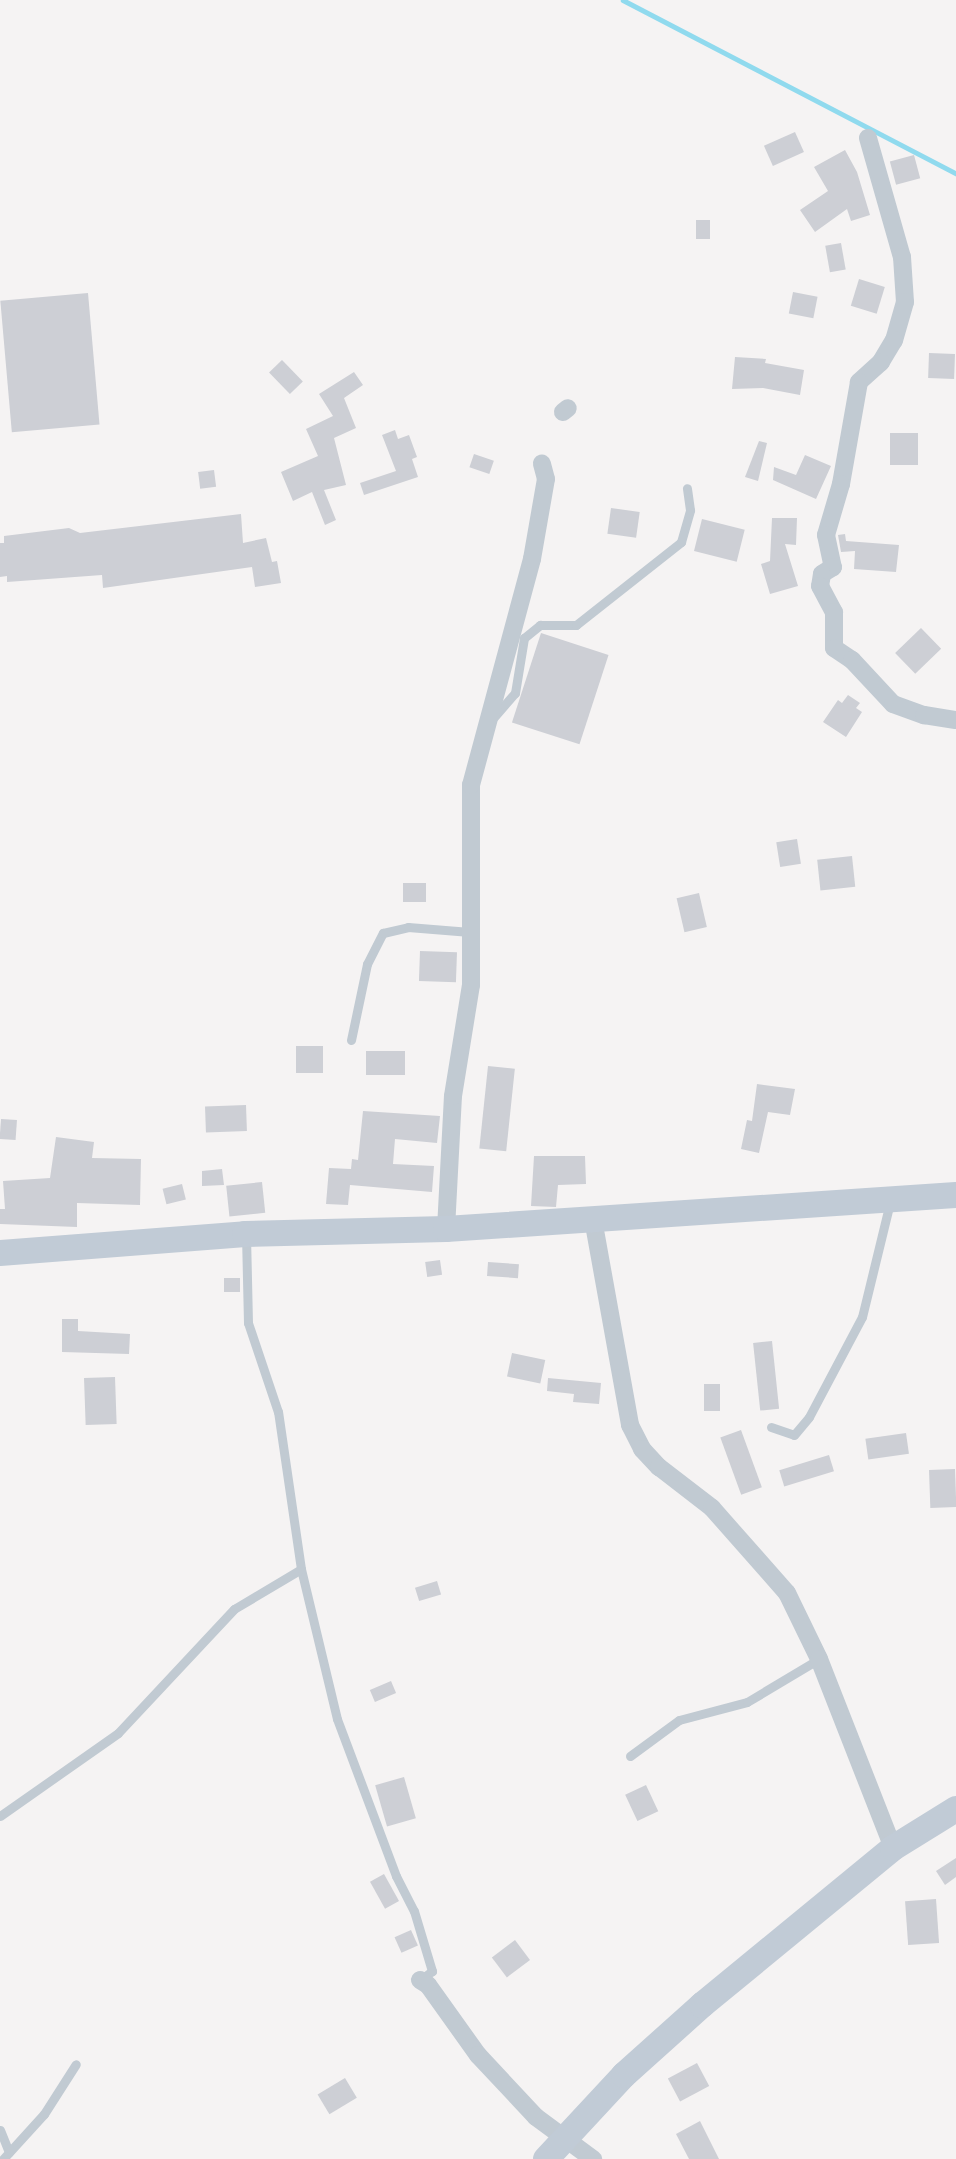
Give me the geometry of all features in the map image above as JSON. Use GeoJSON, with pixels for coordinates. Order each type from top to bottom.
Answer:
{"type":"FeatureCollection","features":[{"type":"Feature","properties":{"kind":"main road"},"geometry":{"type":"LineString","coordinates":[[0,1253],[245,1234],[446,1229],[956,1194]]}},
{"type":"Feature","properties":{"kind":"main road"},"geometry":{"type":"LineString","coordinates":[[546,2159],[624,2075],[702,2005],[892,1848],[956,1809]]}},
{"type":"Feature","properties":{"kind":"street"},"geometry":{"type":"LineString","coordinates":[[867,138],[902,257],[905,302],[894,340],[881,362],[859,382],[841,484],[825,535],[833,567],[822,574],[820,586],[834,612],[834,648],[852,660],[892,704],[924,716],[956,720]]}},
{"type":"Feature","properties":{"kind":"street"},"geometry":{"type":"LineString","coordinates":[[446,1229],[453,1096],[471,986],[470,932],[474,867],[471,785],[532,559],[546,479],[542,464]]}},
{"type":"Feature","properties":{"kind":"street"},"geometry":{"type":"LineString","coordinates":[[593,1219],[630,1425],[642,1449],[659,1467],[712,1508],[758,1557],[787,1593],[819,1659],[892,1848]]}},
{"type":"Feature","properties":{"kind":"street"},"geometry":{"type":"LineString","coordinates":[[420,1980],[428,1985],[478,2055],[563,2140],[593,2159]]}},
{"type":"Feature","properties":{"kind":"lane"},"geometry":{"type":"LineString","coordinates":[[490,721],[515,693],[524,638],[540,625],[576,625],[681,542],[690,510],[687,488]]}},
{"type":"Feature","properties":{"kind":"lane"},"geometry":{"type":"LineString","coordinates":[[351,1040],[368,964],[383,933],[408,927],[470,932]]}},
{"type":"Feature","properties":{"kind":"lane"},"geometry":{"type":"LineString","coordinates":[[771,1427],[794,1435],[809,1417],[862,1317],[891,1197]]}},
{"type":"Feature","properties":{"kind":"lane"},"geometry":{"type":"LineString","coordinates":[[245,1234],[248,1323],[278,1412],[301,1569],[337,1719],[396,1876],[414,1911],[432,1971],[420,1980]]}},
{"type":"Feature","properties":{"kind":"lane"},"geometry":{"type":"LineString","coordinates":[[0,1816],[118,1733],[234,1609],[301,1569]]}},
{"type":"Feature","properties":{"kind":"lane"},"geometry":{"type":"LineString","coordinates":[[630,1756],[678,1720],[747,1702],[819,1659]]}},
{"type":"Feature","properties":{"kind":"lane"},"geometry":{"type":"LineString","coordinates":[[6,2155],[44,2114],[76,2064]]}},
{"type":"Feature","properties":{"kind":"lane"},"geometry":{"type":"LineString","coordinates":[[0,2130],[6,2155]]}},
{"type":"Feature","properties":{"kind":"building"},"geometry":{"type":"Polygon","coordinates":[[[795,132],[804,152],[773,166],[764,146],[795,132]]]}},
{"type":"Feature","properties":{"kind":"building"},"geometry":{"type":"Polygon","coordinates":[[[845,150],[857,172],[870,215],[851,221],[847,209],[815,232],[800,210],[828,191],[814,167],[845,150]]]}},
{"type":"Feature","properties":{"kind":"building"},"geometry":{"type":"Polygon","coordinates":[[[914,155],[920,178],[896,185],[890,161],[914,155]]]}},
{"type":"Feature","properties":{"kind":"building"},"geometry":{"type":"Polygon","coordinates":[[[696,220],[710,220],[710,239],[696,239],[696,220]]]}},
{"type":"Feature","properties":{"kind":"building"},"geometry":{"type":"Polygon","coordinates":[[[841,243],[846,270],[830,272],[825,246],[841,243]]]}},
{"type":"Feature","properties":{"kind":"building"},"geometry":{"type":"Polygon","coordinates":[[[859,279],[885,287],[877,314],[851,306],[859,279]]]}},
{"type":"Feature","properties":{"kind":"building"},"geometry":{"type":"Polygon","coordinates":[[[793,292],[818,297],[813,318],[789,314],[793,292]]]}},
{"type":"Feature","properties":{"kind":"building"},"geometry":{"type":"Polygon","coordinates":[[[88,293],[100,424],[12,432],[0,301],[88,293]]]}},
{"type":"Feature","properties":{"kind":"building"},"geometry":{"type":"Polygon","coordinates":[[[929,353],[955,354],[954,379],[928,378],[929,353]]]}},
{"type":"Feature","properties":{"kind":"building"},"geometry":{"type":"Polygon","coordinates":[[[735,357],[766,359],[765,363],[804,370],[800,395],[763,388],[732,389],[735,357]]]}},
{"type":"Feature","properties":{"kind":"building"},"geometry":{"type":"Polygon","coordinates":[[[282,360],[303,382],[290,394],[269,373],[282,360]]]}},
{"type":"Feature","properties":{"kind":"building"},"geometry":{"type":"Polygon","coordinates":[[[354,372],[363,385],[344,398],[356,428],[334,438],[346,485],[324,490],[336,520],[325,525],[312,492],[293,501],[281,472],[318,456],[306,429],[333,416],[319,394],[354,372]]]}},
{"type":"Feature","properties":{"kind":"building"},"geometry":{"type":"Polygon","coordinates":[[[395,430],[398,439],[409,435],[417,457],[412,459],[418,477],[364,495],[360,483],[396,471],[382,435],[395,430]]]}},
{"type":"Feature","properties":{"kind":"building"},"geometry":{"type":"Polygon","coordinates":[[[890,433],[918,433],[918,465],[890,465],[890,433]]]}},
{"type":"Feature","properties":{"kind":"building"},"geometry":{"type":"Polygon","coordinates":[[[759,441],[767,443],[758,481],[745,477],[759,441]]]}},
{"type":"Feature","properties":{"kind":"building"},"geometry":{"type":"Polygon","coordinates":[[[474,454],[494,461],[489,474],[469,467],[474,454]]]}},
{"type":"Feature","properties":{"kind":"building"},"geometry":{"type":"Polygon","coordinates":[[[805,455],[831,466],[816,499],[773,480],[774,467],[796,475],[805,455]]]}},
{"type":"Feature","properties":{"kind":"building"},"geometry":{"type":"Polygon","coordinates":[[[214,470],[216,487],[200,489],[198,472],[214,470]]]}},
{"type":"Feature","properties":{"kind":"building"},"geometry":{"type":"Polygon","coordinates":[[[611,508],[640,512],[636,538],[607,534],[611,508]]]}},
{"type":"Feature","properties":{"kind":"building"},"geometry":{"type":"Polygon","coordinates":[[[241,514],[243,543],[266,538],[272,562],[277,561],[281,583],[255,587],[252,567],[103,588],[102,575],[7,582],[7,576],[0,577],[0,543],[4,543],[4,536],[69,528],[80,533],[241,514]]]}},
{"type":"Feature","properties":{"kind":"building"},"geometry":{"type":"Polygon","coordinates":[[[772,518],[797,518],[796,545],[785,544],[798,586],[770,594],[761,564],[770,561],[772,518]]]}},
{"type":"Feature","properties":{"kind":"building"},"geometry":{"type":"Polygon","coordinates":[[[702,519],[745,530],[737,562],[694,551],[702,519]]]}},
{"type":"Feature","properties":{"kind":"building"},"geometry":{"type":"Polygon","coordinates":[[[845,534],[846,541],[899,545],[896,572],[854,569],[855,551],[841,552],[838,535],[845,534]]]}},
{"type":"Feature","properties":{"kind":"building"},"geometry":{"type":"Polygon","coordinates":[[[921,628],[941,649],[915,674],[895,653],[921,628]]]}},
{"type":"Feature","properties":{"kind":"building"},"geometry":{"type":"Polygon","coordinates":[[[541,633],[609,655],[579,744],[512,722],[541,633]]]}},
{"type":"Feature","properties":{"kind":"building"},"geometry":{"type":"Polygon","coordinates":[[[848,695],[860,703],[856,708],[862,712],[846,737],[823,722],[838,700],[842,703],[848,695]]]}},
{"type":"Feature","properties":{"kind":"building"},"geometry":{"type":"Polygon","coordinates":[[[797,839],[801,864],[780,867],[776,842],[797,839]]]}},
{"type":"Feature","properties":{"kind":"building"},"geometry":{"type":"Polygon","coordinates":[[[852,856],[855,887],[820,890],[817,860],[852,856]]]}},
{"type":"Feature","properties":{"kind":"building"},"geometry":{"type":"Polygon","coordinates":[[[403,883],[426,883],[426,902],[403,902],[403,883]]]}},
{"type":"Feature","properties":{"kind":"building"},"geometry":{"type":"Polygon","coordinates":[[[699,893],[707,927],[684,932],[677,898],[699,893]]]}},
{"type":"Feature","properties":{"kind":"building"},"geometry":{"type":"Polygon","coordinates":[[[420,951],[457,952],[456,982],[419,981],[420,951]]]}},
{"type":"Feature","properties":{"kind":"building"},"geometry":{"type":"Polygon","coordinates":[[[296,1046],[323,1046],[323,1073],[296,1073],[296,1046]]]}},
{"type":"Feature","properties":{"kind":"building"},"geometry":{"type":"Polygon","coordinates":[[[366,1051],[405,1051],[405,1075],[366,1075],[366,1051]]]}},
{"type":"Feature","properties":{"kind":"building"},"geometry":{"type":"Polygon","coordinates":[[[488,1066],[515,1069],[506,1151],[479,1149],[488,1066]]]}},
{"type":"Feature","properties":{"kind":"building"},"geometry":{"type":"Polygon","coordinates":[[[757,1084],[795,1089],[790,1115],[768,1112],[759,1153],[741,1149],[747,1120],[752,1121],[757,1084]]]}},
{"type":"Feature","properties":{"kind":"building"},"geometry":{"type":"Polygon","coordinates":[[[246,1105],[247,1131],[206,1132],[205,1106],[246,1105]]]}},
{"type":"Feature","properties":{"kind":"building"},"geometry":{"type":"Polygon","coordinates":[[[363,1111],[440,1116],[437,1143],[395,1139],[393,1164],[434,1166],[432,1192],[350,1185],[348,1205],[326,1204],[329,1168],[351,1169],[352,1159],[358,1160],[363,1111]]]}},
{"type":"Feature","properties":{"kind":"building"},"geometry":{"type":"Polygon","coordinates":[[[1,1119],[17,1120],[16,1140],[0,1139],[1,1119]]]}},
{"type":"Feature","properties":{"kind":"building"},"geometry":{"type":"Polygon","coordinates":[[[56,1137],[94,1142],[92,1158],[141,1159],[140,1205],[77,1203],[77,1227],[0,1224],[0,1209],[5,1209],[3,1181],[50,1178],[56,1137]]]}},
{"type":"Feature","properties":{"kind":"building"},"geometry":{"type":"Polygon","coordinates":[[[534,1156],[585,1156],[586,1184],[558,1185],[556,1207],[531,1206],[534,1156]]]}},
{"type":"Feature","properties":{"kind":"building"},"geometry":{"type":"Polygon","coordinates":[[[222,1169],[224,1185],[202,1186],[202,1171],[222,1169]]]}},
{"type":"Feature","properties":{"kind":"building"},"geometry":{"type":"Polygon","coordinates":[[[262,1182],[265,1213],[229,1217],[226,1186],[262,1182]]]}},
{"type":"Feature","properties":{"kind":"building"},"geometry":{"type":"Polygon","coordinates":[[[182,1184],[186,1200],[166,1204],[163,1189],[182,1184]]]}},
{"type":"Feature","properties":{"kind":"building"},"geometry":{"type":"Polygon","coordinates":[[[440,1260],[442,1275],[427,1277],[425,1262],[440,1260]]]}},
{"type":"Feature","properties":{"kind":"building"},"geometry":{"type":"Polygon","coordinates":[[[488,1262],[519,1264],[518,1278],[487,1276],[488,1262]]]}},
{"type":"Feature","properties":{"kind":"building"},"geometry":{"type":"Polygon","coordinates":[[[224,1278],[240,1278],[240,1292],[224,1292],[224,1278]]]}},
{"type":"Feature","properties":{"kind":"building"},"geometry":{"type":"Polygon","coordinates":[[[62,1319],[78,1319],[78,1331],[130,1334],[129,1354],[62,1352],[62,1319]]]}},
{"type":"Feature","properties":{"kind":"building"},"geometry":{"type":"Polygon","coordinates":[[[772,1341],[779,1409],[760,1411],[753,1343],[772,1341]]]}},
{"type":"Feature","properties":{"kind":"building"},"geometry":{"type":"Polygon","coordinates":[[[512,1353],[545,1360],[540,1384],[507,1376],[512,1353]]]}},
{"type":"Feature","properties":{"kind":"building"},"geometry":{"type":"Polygon","coordinates":[[[115,1377],[117,1424],[86,1425],[84,1378],[115,1377]]]}},
{"type":"Feature","properties":{"kind":"building"},"geometry":{"type":"Polygon","coordinates":[[[548,1378],[601,1383],[599,1404],[573,1402],[574,1394],[547,1391],[548,1378]]]}},
{"type":"Feature","properties":{"kind":"building"},"geometry":{"type":"Polygon","coordinates":[[[704,1384],[720,1384],[720,1411],[704,1411],[704,1384]]]}},
{"type":"Feature","properties":{"kind":"building"},"geometry":{"type":"Polygon","coordinates":[[[741,1430],[762,1487],[741,1495],[720,1438],[741,1430]]]}},
{"type":"Feature","properties":{"kind":"building"},"geometry":{"type":"Polygon","coordinates":[[[906,1433],[909,1454],[868,1460],[865,1439],[906,1433]]]}},
{"type":"Feature","properties":{"kind":"building"},"geometry":{"type":"Polygon","coordinates":[[[829,1455],[834,1471],[784,1486],[779,1470],[829,1455]]]}},
{"type":"Feature","properties":{"kind":"building"},"geometry":{"type":"Polygon","coordinates":[[[955,1469],[956,1507],[930,1508],[929,1470],[955,1469]]]}},
{"type":"Feature","properties":{"kind":"building"},"geometry":{"type":"Polygon","coordinates":[[[437,1581],[441,1594],[419,1601],[415,1588],[437,1581]]]}},
{"type":"Feature","properties":{"kind":"building"},"geometry":{"type":"Polygon","coordinates":[[[391,1681],[396,1693],[375,1702],[370,1690],[391,1681]]]}},
{"type":"Feature","properties":{"kind":"building"},"geometry":{"type":"Polygon","coordinates":[[[404,1777],[416,1818],[387,1827],[375,1785],[404,1777]]]}},
{"type":"Feature","properties":{"kind":"building"},"geometry":{"type":"Polygon","coordinates":[[[646,1785],[658,1811],[637,1821],[625,1795],[646,1785]]]}},
{"type":"Feature","properties":{"kind":"building"},"geometry":{"type":"Polygon","coordinates":[[[956,1858],[956,1877],[945,1885],[936,1871],[956,1858]]]}},
{"type":"Feature","properties":{"kind":"building"},"geometry":{"type":"Polygon","coordinates":[[[384,1874],[399,1901],[385,1909],[370,1882],[384,1874]]]}},
{"type":"Feature","properties":{"kind":"building"},"geometry":{"type":"Polygon","coordinates":[[[936,1899],[939,1943],[908,1945],[905,1901],[936,1899]]]}},
{"type":"Feature","properties":{"kind":"building"},"geometry":{"type":"Polygon","coordinates":[[[411,1930],[418,1946],[401,1953],[395,1937],[411,1930]]]}},
{"type":"Feature","properties":{"kind":"building"},"geometry":{"type":"Polygon","coordinates":[[[515,1940],[530,1960],[507,1977],[492,1957],[515,1940]]]}},
{"type":"Feature","properties":{"kind":"building"},"geometry":{"type":"Polygon","coordinates":[[[697,2063],[709,2086],[680,2101],[668,2078],[697,2063]]]}},
{"type":"Feature","properties":{"kind":"building"},"geometry":{"type":"Polygon","coordinates":[[[345,2078],[357,2098],[329,2114],[318,2094],[345,2078]]]}},
{"type":"Feature","properties":{"kind":"building"},"geometry":{"type":"Polygon","coordinates":[[[700,2121],[719,2159],[689,2159],[676,2134],[700,2121]]]}},
{"type":"Feature","properties":{"kind":"waterway"},"geometry":{"type":"LineString","coordinates":[[623,0],[956,173]]}}]}
